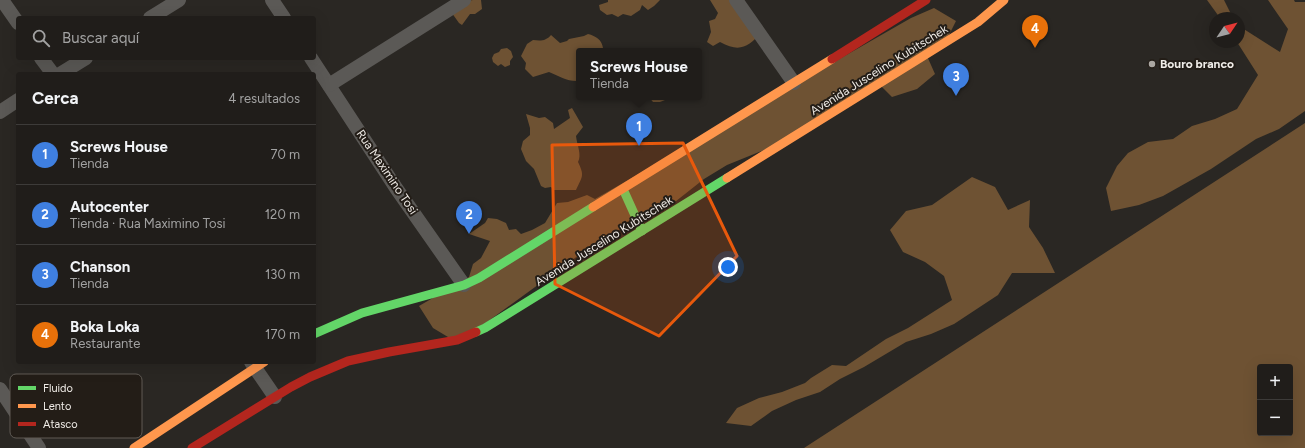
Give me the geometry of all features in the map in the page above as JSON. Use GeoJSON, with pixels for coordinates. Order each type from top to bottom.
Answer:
{"type":"FeatureCollection","features":[{"type":"Feature","properties":{"kind":"main road"},"geometry":{"type":"LineString","coordinates":[[316,333],[362,313],[464,285],[479,278],[926,0]]}},
{"type":"Feature","properties":{"kind":"main road","name":"Avenida Juscelino Kubitschek"},"geometry":{"type":"LineString","coordinates":[[192,448],[291,387],[310,377],[348,361],[457,340],[485,328],[642,232],[978,22],[999,2]]}},
{"type":"Feature","properties":{"kind":"main road"},"geometry":{"type":"LineString","coordinates":[[624,189],[642,232]]}},
{"type":"Feature","properties":{"kind":"main road"},"geometry":{"type":"LineString","coordinates":[[134,448],[171,425],[257,364]]}},
{"type":"Feature","properties":{"kind":"street"},"geometry":{"type":"LineString","coordinates":[[2,0],[16,20]]}},
{"type":"Feature","properties":{"kind":"street"},"geometry":{"type":"LineString","coordinates":[[153,16],[179,0]]}},
{"type":"Feature","properties":{"kind":"street"},"geometry":{"type":"LineString","coordinates":[[272,0],[283,16]]}},
{"type":"Feature","properties":{"kind":"street"},"geometry":{"type":"LineString","coordinates":[[329,85],[464,0]]}},
{"type":"Feature","properties":{"kind":"street"},"geometry":{"type":"LineString","coordinates":[[736,0],[794,83]]}},
{"type":"Feature","properties":{"kind":"street"},"geometry":{"type":"LineString","coordinates":[[42,60],[52,72]]}},
{"type":"Feature","properties":{"kind":"street"},"geometry":{"type":"LineString","coordinates":[[63,72],[83,60]]}},
{"type":"Feature","properties":{"kind":"street","name":"Rua Maximino Tosi"},"geometry":{"type":"LineString","coordinates":[[312,60],[396,188],[464,285]]}},
{"type":"Feature","properties":{"kind":"street"},"geometry":{"type":"LineString","coordinates":[[0,112],[16,101]]}},
{"type":"Feature","properties":{"kind":"street"},"geometry":{"type":"LineString","coordinates":[[257,364],[275,397]]}},
{"type":"Feature","properties":{"kind":"street"},"geometry":{"type":"LineString","coordinates":[[0,389],[10,404]]}},
{"type":"Feature","properties":{"kind":"street"},"geometry":{"type":"LineString","coordinates":[[32,438],[39,448]]}},
{"type":"Feature","properties":{"kind":"highlighted area"},"geometry":{"type":"Polygon","coordinates":[[[683,143],[737,256],[659,336],[555,284],[552,145],[683,143]]]}},
{"type":"Feature","properties":{"kind":"shaded area"},"geometry":{"type":"Polygon","coordinates":[[[481,0],[482,9],[475,14],[470,14],[462,25],[451,12],[467,1],[481,0]]]}},
{"type":"Feature","properties":{"kind":"shaded area"},"geometry":{"type":"Polygon","coordinates":[[[608,0],[660,0],[648,10],[642,5],[640,10],[631,16],[623,14],[618,17],[612,14],[607,15],[600,10],[599,5],[608,2],[608,0]]]}},
{"type":"Feature","properties":{"kind":"shaded area"},"geometry":{"type":"Polygon","coordinates":[[[710,0],[744,0],[762,32],[748,45],[743,47],[733,47],[720,42],[713,46],[707,42],[711,32],[709,21],[715,19],[718,13],[710,0]]]}},
{"type":"Feature","properties":{"kind":"shaded area"},"geometry":{"type":"Polygon","coordinates":[[[1207,0],[1224,0],[1230,12],[1216,12],[1207,0]]]}},
{"type":"Feature","properties":{"kind":"shaded area"},"geometry":{"type":"Polygon","coordinates":[[[1268,0],[1294,0],[1295,2],[1305,2],[1305,111],[1279,129],[1256,139],[1211,169],[1163,196],[1139,205],[1111,211],[1106,188],[1117,166],[1128,153],[1148,142],[1173,139],[1192,126],[1215,119],[1237,109],[1258,75],[1241,48],[1245,48],[1245,30],[1280,52],[1288,29],[1268,0]]]}},
{"type":"Feature","properties":{"kind":"shaded area"},"geometry":{"type":"Polygon","coordinates":[[[934,8],[956,21],[945,43],[927,56],[935,74],[917,89],[892,97],[878,83],[776,145],[727,165],[704,179],[666,209],[621,229],[579,255],[458,343],[433,328],[419,306],[469,277],[473,264],[481,258],[490,241],[469,234],[485,223],[488,218],[497,219],[506,223],[509,230],[516,229],[521,234],[532,230],[545,223],[557,203],[568,202],[587,195],[595,199],[911,18],[934,8]]]}},
{"type":"Feature","properties":{"kind":"shaded area"},"geometry":{"type":"Polygon","coordinates":[[[588,34],[594,36],[601,43],[603,48],[576,48],[576,81],[567,80],[549,72],[533,77],[525,69],[526,63],[521,56],[527,44],[533,40],[543,40],[551,35],[560,43],[569,39],[588,34]]]}},
{"type":"Feature","properties":{"kind":"shaded area"},"geometry":{"type":"Polygon","coordinates":[[[507,48],[511,51],[513,57],[510,61],[510,65],[505,67],[501,64],[498,66],[493,62],[492,58],[494,54],[499,52],[501,49],[507,48]]]}},
{"type":"Feature","properties":{"kind":"shaded area"},"geometry":{"type":"Polygon","coordinates":[[[651,100],[665,100],[660,102],[653,102],[651,100]]]}},
{"type":"Feature","properties":{"kind":"shaded area"},"geometry":{"type":"Polygon","coordinates":[[[572,108],[583,127],[576,136],[579,153],[578,162],[582,174],[581,179],[576,190],[554,190],[551,187],[545,188],[541,186],[534,169],[526,161],[521,149],[523,141],[530,135],[530,128],[526,114],[539,118],[545,117],[553,123],[554,129],[570,118],[568,110],[572,108]]]}},
{"type":"Feature","properties":{"kind":"shaded area"},"geometry":{"type":"Polygon","coordinates":[[[1305,123],[1305,448],[804,448],[1305,123]]]}},
{"type":"Feature","properties":{"kind":"shaded area"},"geometry":{"type":"Polygon","coordinates":[[[972,177],[995,187],[1008,210],[1030,200],[1029,227],[1043,248],[1055,273],[1012,273],[998,295],[954,324],[931,334],[906,342],[820,392],[796,400],[772,411],[751,426],[726,423],[737,408],[759,398],[782,392],[805,383],[832,365],[846,366],[886,339],[908,328],[952,300],[944,276],[925,262],[903,252],[890,230],[906,211],[932,205],[972,177]]]}},
{"type":"Feature","properties":{"kind":"traffic: fast"},"geometry":{"type":"LineString","coordinates":[[476,332],[485,328],[727,178]]}},
{"type":"Feature","properties":{"kind":"traffic: fast"},"geometry":{"type":"LineString","coordinates":[[623,189],[642,231]]}},
{"type":"Feature","properties":{"kind":"traffic: fast"},"geometry":{"type":"LineString","coordinates":[[316,333],[362,313],[464,285],[479,278],[593,207]]}},
{"type":"Feature","properties":{"kind":"traffic: slow"},"geometry":{"type":"LineString","coordinates":[[727,178],[978,22],[1004,0]]}},
{"type":"Feature","properties":{"kind":"traffic: slow"},"geometry":{"type":"LineString","coordinates":[[593,207],[832,59]]}},
{"type":"Feature","properties":{"kind":"traffic: slow"},"geometry":{"type":"LineString","coordinates":[[134,448],[261,364]]}},
{"type":"Feature","properties":{"kind":"traffic: jam"},"geometry":{"type":"LineString","coordinates":[[832,59],[926,0]]}},
{"type":"Feature","properties":{"kind":"traffic: jam"},"geometry":{"type":"LineString","coordinates":[[192,448],[291,387],[310,377],[348,361],[457,340],[476,332]]}},
{"type":"Feature","properties":{"kind":"place","name":"Boka Loka"},"geometry":{"type":"Point","coordinates":[1035,48]}},
{"type":"Feature","properties":{"kind":"place","name":"Bouro branco"},"geometry":{"type":"Point","coordinates":[1152,64]}},
{"type":"Feature","properties":{"kind":"place","name":"Chanson"},"geometry":{"type":"Point","coordinates":[956,96]}},
{"type":"Feature","properties":{"kind":"place","name":"Screws House"},"geometry":{"type":"Point","coordinates":[639,146]}},
{"type":"Feature","properties":{"kind":"place","name":"Autocenter"},"geometry":{"type":"Point","coordinates":[469,234]}}]}
